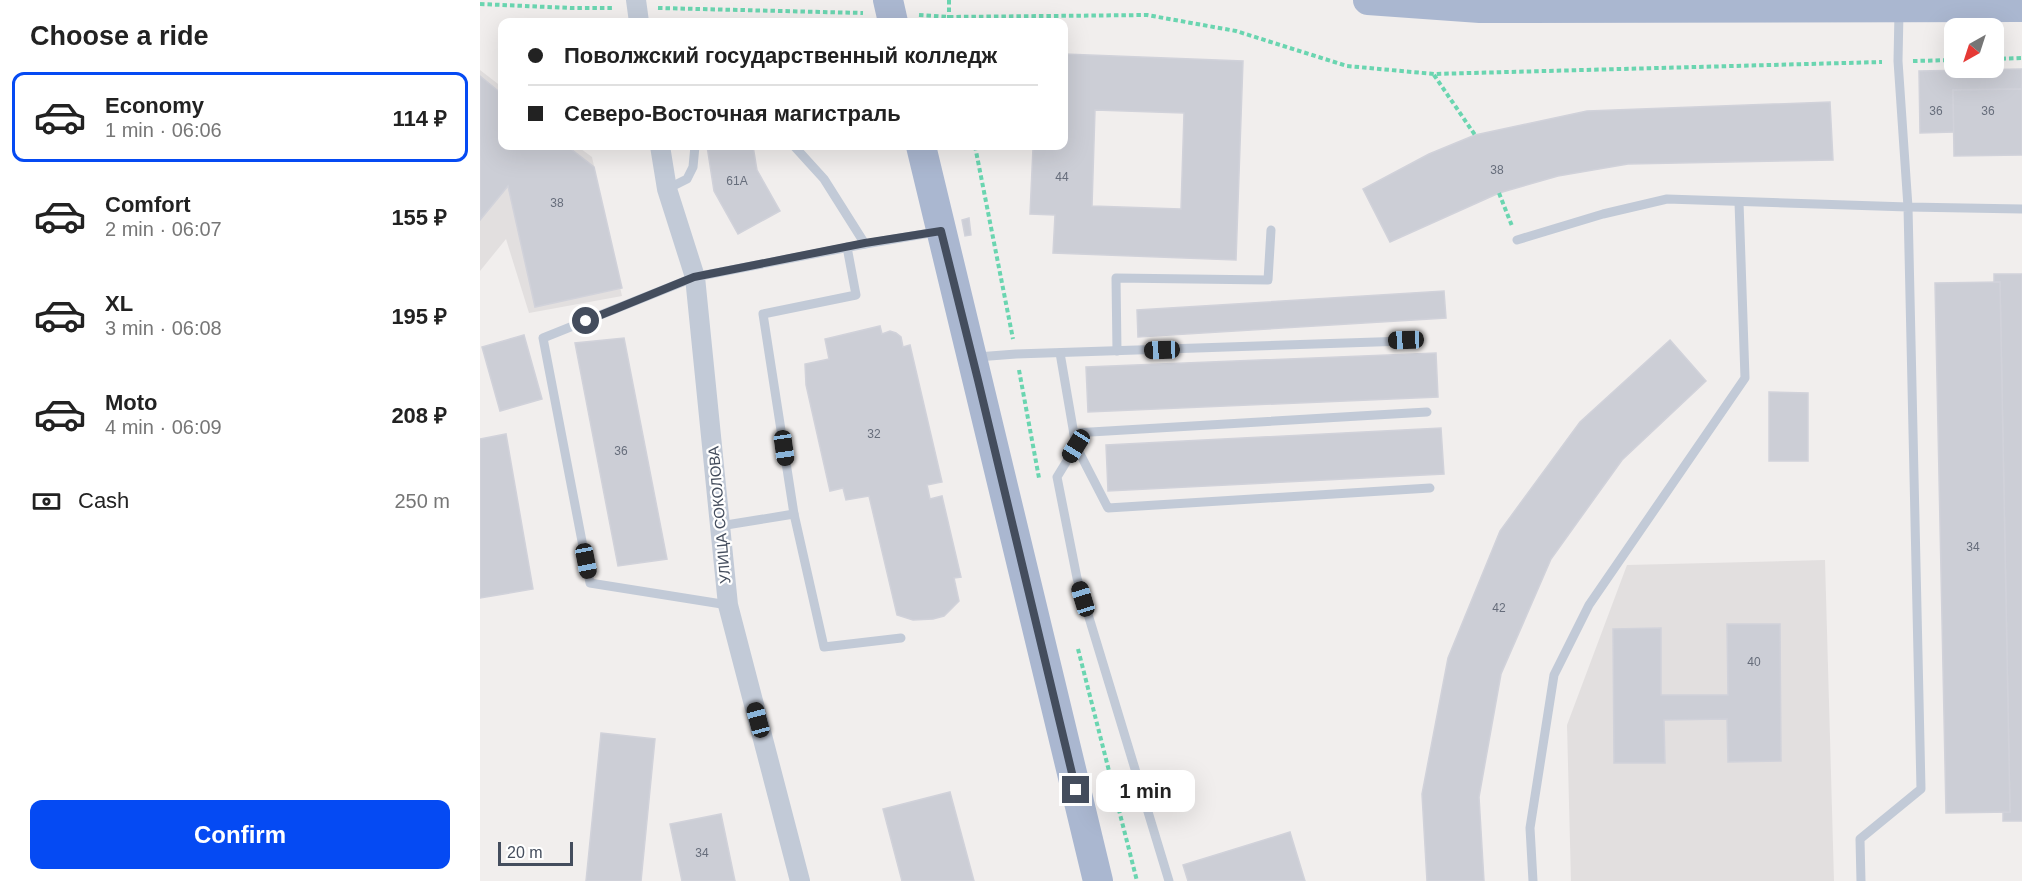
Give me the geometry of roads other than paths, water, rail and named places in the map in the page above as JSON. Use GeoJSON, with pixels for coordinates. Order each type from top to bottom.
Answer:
{"type":"FeatureCollection","features":[{"type":"Feature","properties":{"kind":"main road"},"geometry":{"type":"LineString","coordinates":[[1368,0],[1480,8],[2022,7]]}},
{"type":"Feature","properties":{"kind":"main road"},"geometry":{"type":"LineString","coordinates":[[922,150],[1098,881]]}},
{"type":"Feature","properties":{"kind":"street","name":"УЛИЦА СОКОЛОВА"},"geometry":{"type":"LineString","coordinates":[[661,150],[667,189],[694,277],[728,605],[800,881]]}},
{"type":"Feature","properties":{"kind":"lane"},"geometry":{"type":"LineString","coordinates":[[1861,881],[1860,839],[1922,789],[1908,207],[1898,62],[1900,7]]}},
{"type":"Feature","properties":{"kind":"lane"},"geometry":{"type":"LineString","coordinates":[[667,189],[687,179],[693,167],[693,150]]}},
{"type":"Feature","properties":{"kind":"lane"},"geometry":{"type":"LineString","coordinates":[[798,150],[824,179],[865,243]]}},
{"type":"Feature","properties":{"kind":"lane"},"geometry":{"type":"LineString","coordinates":[[1517,240],[1603,214],[1667,199],[2022,209]]}},
{"type":"Feature","properties":{"kind":"lane"},"geometry":{"type":"LineString","coordinates":[[1533,881],[1530,828],[1554,675],[1589,605],[1745,378],[1739,202]]}},
{"type":"Feature","properties":{"kind":"lane"},"geometry":{"type":"LineString","coordinates":[[1117,351],[1116,278],[1268,280],[1271,230]]}},
{"type":"Feature","properties":{"kind":"lane"},"geometry":{"type":"LineString","coordinates":[[728,605],[590,584],[543,338],[694,277],[865,243],[941,231]]}},
{"type":"Feature","properties":{"kind":"lane"},"geometry":{"type":"LineString","coordinates":[[847,247],[856,295],[763,315],[794,514],[824,647],[902,638]]}},
{"type":"Feature","properties":{"kind":"lane"},"geometry":{"type":"LineString","coordinates":[[973,357],[1406,340]]}},
{"type":"Feature","properties":{"kind":"lane"},"geometry":{"type":"LineString","coordinates":[[1060,353],[1076,446],[1108,508],[1430,488]]}},
{"type":"Feature","properties":{"kind":"lane"},"geometry":{"type":"LineString","coordinates":[[1074,433],[1427,412]]}},
{"type":"Feature","properties":{"kind":"lane"},"geometry":{"type":"LineString","coordinates":[[1076,446],[1057,477],[1077,578],[1168,881]]}},
{"type":"Feature","properties":{"kind":"lane"},"geometry":{"type":"LineString","coordinates":[[720,526],[794,514]]}}]}
